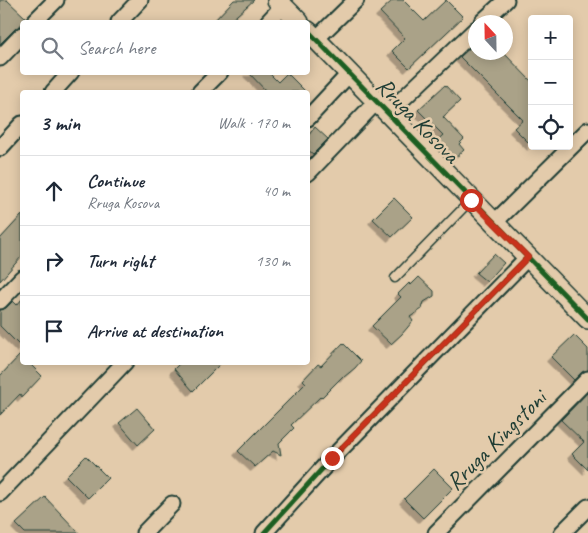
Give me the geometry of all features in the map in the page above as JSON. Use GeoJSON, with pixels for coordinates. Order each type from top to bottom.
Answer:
{"type":"FeatureCollection","features":[{"type":"Feature","properties":{"kind":"street"},"geometry":{"type":"LineString","coordinates":[[36,20],[56,0]]}},
{"type":"Feature","properties":{"kind":"street"},"geometry":{"type":"LineString","coordinates":[[120,20],[140,0]]}},
{"type":"Feature","properties":{"kind":"street"},"geometry":{"type":"LineString","coordinates":[[312,35],[356,0]]}},
{"type":"Feature","properties":{"kind":"street"},"geometry":{"type":"LineString","coordinates":[[490,15],[506,0]]}},
{"type":"Feature","properties":{"kind":"street"},"geometry":{"type":"LineString","coordinates":[[269,20],[280,3],[297,20]]}},
{"type":"Feature","properties":{"kind":"street","name":"Rruga Kosova"},"geometry":{"type":"LineString","coordinates":[[312,35],[588,319]]}},
{"type":"Feature","properties":{"kind":"street"},"geometry":{"type":"LineString","coordinates":[[310,171],[468,36]]}},
{"type":"Feature","properties":{"kind":"street"},"geometry":{"type":"LineString","coordinates":[[0,58],[20,37]]}},
{"type":"Feature","properties":{"kind":"street"},"geometry":{"type":"LineString","coordinates":[[310,116],[349,74]]}},
{"type":"Feature","properties":{"kind":"street"},"geometry":{"type":"LineString","coordinates":[[54,90],[68,75]]}},
{"type":"Feature","properties":{"kind":"street"},"geometry":{"type":"LineString","coordinates":[[202,90],[217,75]]}},
{"type":"Feature","properties":{"kind":"street"},"geometry":{"type":"LineString","coordinates":[[0,148],[20,126]]}},
{"type":"Feature","properties":{"kind":"street"},"geometry":{"type":"LineString","coordinates":[[494,223],[588,130]]}},
{"type":"Feature","properties":{"kind":"street"},"geometry":{"type":"LineString","coordinates":[[264,533],[332,458],[528,257]]}},
{"type":"Feature","properties":{"kind":"street"},"geometry":{"type":"LineString","coordinates":[[0,301],[20,280]]}},
{"type":"Feature","properties":{"kind":"street"},"geometry":{"type":"LineString","coordinates":[[0,493],[122,365]]}},
{"type":"Feature","properties":{"kind":"street","name":"Rruga Kingstoni"},"geometry":{"type":"LineString","coordinates":[[436,533],[588,379]]}},
{"type":"Feature","properties":{"kind":"street"},"geometry":{"type":"LineString","coordinates":[[144,533],[172,504]]}},
{"type":"Feature","properties":{"kind":"street"},"geometry":{"type":"LineString","coordinates":[[562,533],[588,507]]}},
{"type":"Feature","properties":{"kind":"lane"},"geometry":{"type":"LineString","coordinates":[[395,278],[471,200]]}},
{"type":"Feature","properties":{"kind":"building"},"geometry":{"type":"Polygon","coordinates":[[[0,0],[7,0],[26,18],[20,20],[20,26],[0,44],[0,0]]]}},
{"type":"Feature","properties":{"kind":"building"},"geometry":{"type":"Polygon","coordinates":[[[234,0],[254,0],[231,20],[215,20],[234,0]]]}},
{"type":"Feature","properties":{"kind":"building"},"geometry":{"type":"Polygon","coordinates":[[[393,0],[403,0],[424,21],[446,0],[463,17],[409,68],[392,51],[405,38],[380,12],[393,0]]]}},
{"type":"Feature","properties":{"kind":"building"},"geometry":{"type":"Polygon","coordinates":[[[468,50],[468,60],[511,60],[528,78],[528,142],[514,128],[523,120],[460,57],[468,50]]]}},
{"type":"Feature","properties":{"kind":"building"},"geometry":{"type":"Polygon","coordinates":[[[251,75],[271,75],[278,82],[285,75],[289,75],[304,90],[265,90],[251,75]]]}},
{"type":"Feature","properties":{"kind":"building"},"geometry":{"type":"Polygon","coordinates":[[[445,85],[460,101],[443,117],[464,139],[459,144],[464,150],[451,162],[433,144],[443,135],[418,110],[445,85]]]}},
{"type":"Feature","properties":{"kind":"building"},"geometry":{"type":"Polygon","coordinates":[[[315,127],[328,139],[313,154],[310,152],[310,133],[315,127]]]}},
{"type":"Feature","properties":{"kind":"building"},"geometry":{"type":"Polygon","coordinates":[[[394,198],[413,217],[392,237],[373,219],[394,198]]]}},
{"type":"Feature","properties":{"kind":"building"},"geometry":{"type":"Polygon","coordinates":[[[20,217],[20,258],[0,281],[0,239],[20,217]]]}},
{"type":"Feature","properties":{"kind":"building"},"geometry":{"type":"Polygon","coordinates":[[[494,254],[504,263],[487,282],[476,273],[494,254]]]}},
{"type":"Feature","properties":{"kind":"building"},"geometry":{"type":"Polygon","coordinates":[[[419,277],[434,291],[434,296],[424,302],[422,309],[410,317],[413,321],[391,344],[372,326],[401,297],[398,294],[409,283],[411,285],[419,277]]]}},
{"type":"Feature","properties":{"kind":"building"},"geometry":{"type":"Polygon","coordinates":[[[13,301],[17,305],[20,301],[20,346],[0,326],[0,310],[6,308],[13,301]]]}},
{"type":"Feature","properties":{"kind":"building"},"geometry":{"type":"Polygon","coordinates":[[[574,335],[588,349],[588,370],[582,372],[574,380],[551,357],[574,335]]]}},
{"type":"Feature","properties":{"kind":"building"},"geometry":{"type":"Polygon","coordinates":[[[343,343],[361,361],[291,425],[294,428],[279,443],[281,455],[273,451],[255,467],[238,451],[306,383],[303,380],[318,364],[321,366],[343,343]]]}},
{"type":"Feature","properties":{"kind":"building"},"geometry":{"type":"Polygon","coordinates":[[[20,355],[20,365],[31,365],[42,376],[22,397],[20,394],[0,415],[0,376],[20,355]]]}},
{"type":"Feature","properties":{"kind":"building"},"geometry":{"type":"Polygon","coordinates":[[[178,365],[219,365],[193,391],[174,369],[178,365]]]}},
{"type":"Feature","properties":{"kind":"building"},"geometry":{"type":"Polygon","coordinates":[[[588,392],[588,470],[572,454],[584,442],[561,420],[588,392]]]}},
{"type":"Feature","properties":{"kind":"building"},"geometry":{"type":"Polygon","coordinates":[[[137,408],[155,429],[138,445],[119,423],[137,408]]]}},
{"type":"Feature","properties":{"kind":"building"},"geometry":{"type":"Polygon","coordinates":[[[86,456],[108,478],[88,498],[66,476],[86,456]]]}},
{"type":"Feature","properties":{"kind":"building"},"geometry":{"type":"Polygon","coordinates":[[[434,469],[453,488],[423,518],[404,499],[434,469]]]}},
{"type":"Feature","properties":{"kind":"building"},"geometry":{"type":"Polygon","coordinates":[[[45,497],[79,533],[25,533],[16,524],[45,497]]]}},
{"type":"Feature","properties":{"kind":"cycle path"},"geometry":{"type":"LineString","coordinates":[[310,33],[588,319]]}},
{"type":"Feature","properties":{"kind":"cycle path"},"geometry":{"type":"LineString","coordinates":[[264,533],[332,458],[528,257]]}},
{"type":"Feature","properties":{"kind":"route"},"geometry":{"type":"LineString","coordinates":[[332,458],[528,257],[471,200]]}}]}
